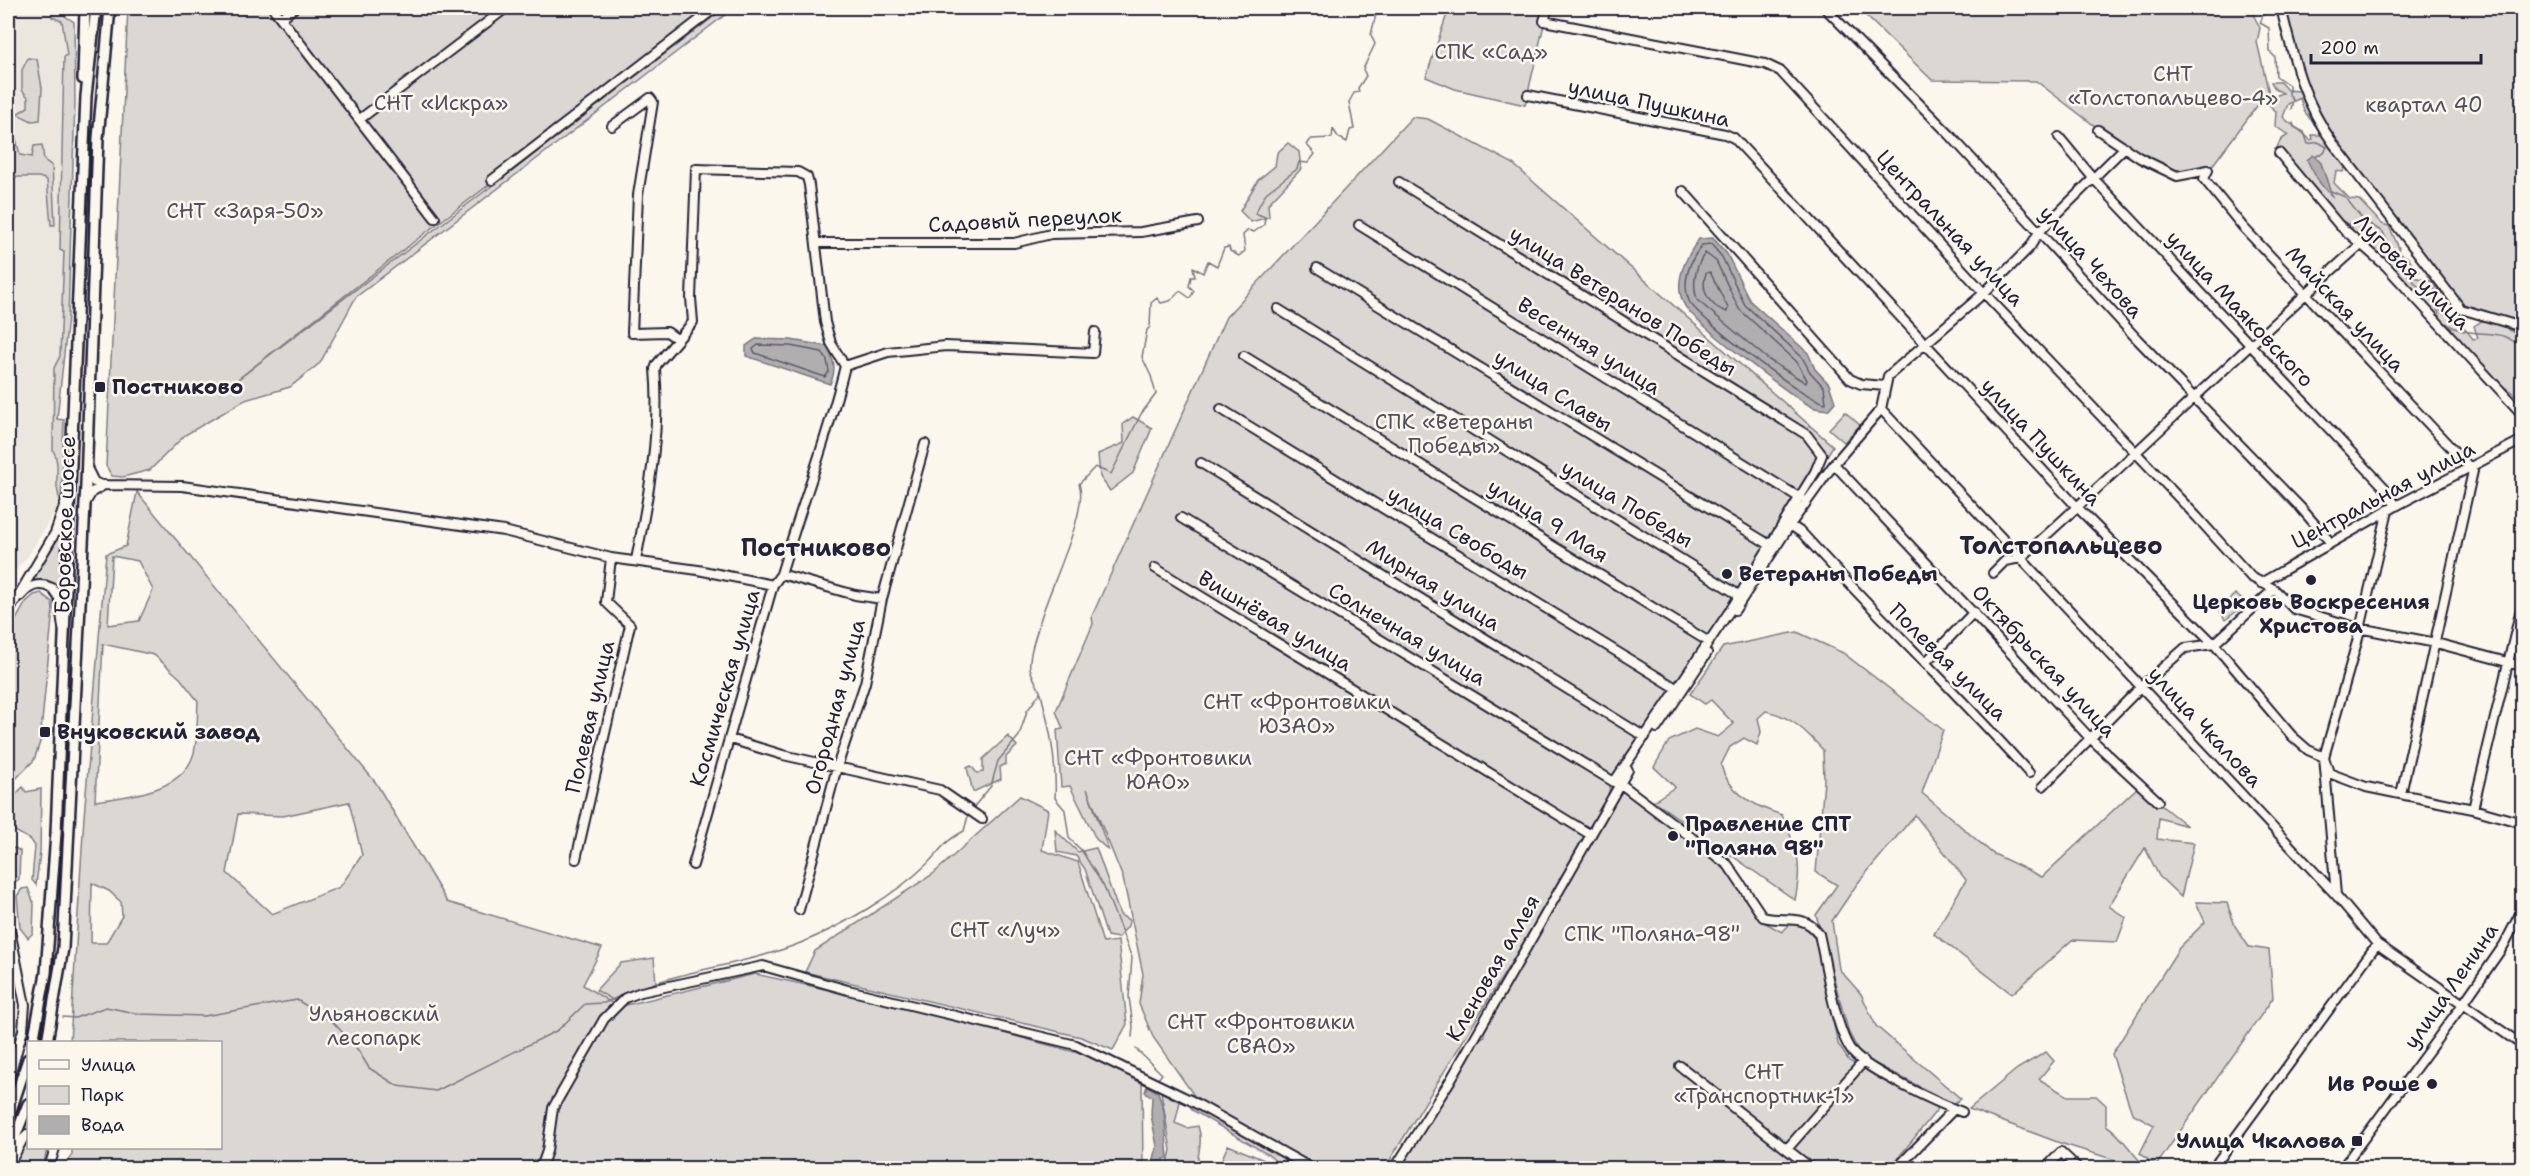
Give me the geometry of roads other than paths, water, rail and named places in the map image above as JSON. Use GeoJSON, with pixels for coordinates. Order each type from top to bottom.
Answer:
{"type":"FeatureCollection","features":[{"type":"Feature","properties":{"kind":"main road"},"geometry":{"type":"LineString","coordinates":[[85,8],[82,72],[86,96]]}},
{"type":"Feature","properties":{"kind":"main road","name":"Боровское шоссе"},"geometry":{"type":"LineString","coordinates":[[33,1041],[46,973],[56,833],[86,96],[96,8]]}},
{"type":"Feature","properties":{"kind":"main road","name":"Боровское шоссе"},"geometry":{"type":"LineString","coordinates":[[47,1041],[63,948],[85,505],[98,138],[110,8]]}},
{"type":"Feature","properties":{"kind":"main road"},"geometry":{"type":"LineString","coordinates":[[8,1119],[27,1062]]}},
{"type":"Feature","properties":{"kind":"main road"},"geometry":{"type":"LineString","coordinates":[[8,1155],[27,1107]]}},
{"type":"Feature","properties":{"kind":"street"},"geometry":{"type":"LineString","coordinates":[[273,8],[435,218]]}},
{"type":"Feature","properties":{"kind":"street"},"geometry":{"type":"LineString","coordinates":[[281,18],[294,8]]}},
{"type":"Feature","properties":{"kind":"street"},"geometry":{"type":"LineString","coordinates":[[360,119],[506,8]]}},
{"type":"Feature","properties":{"kind":"street"},"geometry":{"type":"LineString","coordinates":[[492,180],[715,8]]}},
{"type":"Feature","properties":{"kind":"street","name":"Центральная улица"},"geometry":{"type":"LineString","coordinates":[[1548,8],[1544,21],[1765,64],[1780,71],[1984,293],[2251,577],[2274,589],[2294,609],[2359,628],[2523,666]]}},
{"type":"Feature","properties":{"kind":"street","name":"улица Чехова"},"geometry":{"type":"LineString","coordinates":[[1825,8],[1950,135],[2193,397],[2301,508],[2330,542]]}},
{"type":"Feature","properties":{"kind":"street"},"geometry":{"type":"LineString","coordinates":[[2281,8],[2301,87],[2319,124],[2333,143],[2461,309],[2523,327]]}},
{"type":"Feature","properties":{"kind":"street","name":"улица Пушкина"},"geometry":{"type":"LineString","coordinates":[[1528,95],[1725,134],[1734,138],[2077,507],[2214,644],[2292,736],[2308,750],[2324,757],[2329,773],[2366,787],[2473,809],[2523,823]]}},
{"type":"Feature","properties":{"kind":"street"},"geometry":{"type":"LineString","coordinates":[[612,126],[650,98],[653,102],[638,195],[632,333],[667,332],[677,339]]}},
{"type":"Feature","properties":{"kind":"street"},"geometry":{"type":"LineString","coordinates":[[1618,783],[1676,688],[1790,525],[1834,464],[1881,409],[1884,386],[1888,376],[1984,293],[2030,247],[2039,232],[2125,147],[2098,130]]}},
{"type":"Feature","properties":{"kind":"street","name":"улица Маяковского"},"geometry":{"type":"LineString","coordinates":[[2059,137],[2093,178],[2384,488],[2396,506]]}},
{"type":"Feature","properties":{"kind":"street","name":"Майская улица"},"geometry":{"type":"LineString","coordinates":[[2125,147],[2140,158],[2177,176],[2208,170],[2204,179],[2243,227],[2470,467]]}},
{"type":"Feature","properties":{"kind":"street","name":"Луговая улица"},"geometry":{"type":"LineString","coordinates":[[2279,153],[2339,225],[2386,266],[2523,414]]}},
{"type":"Feature","properties":{"kind":"street"},"geometry":{"type":"LineString","coordinates":[[636,560],[646,508],[658,401],[655,369],[693,322],[691,298],[696,169],[798,172],[807,177],[818,243],[825,322],[831,343],[845,366],[888,352],[946,346],[1093,353],[1095,333]]}},
{"type":"Feature","properties":{"kind":"street","name":"улица Ветеранов Победы"},"geometry":{"type":"LineString","coordinates":[[1399,183],[1807,435],[1822,455],[1800,498]]}},
{"type":"Feature","properties":{"kind":"street"},"geometry":{"type":"LineString","coordinates":[[1683,191],[1850,379],[1861,384],[1884,386]]}},
{"type":"Feature","properties":{"kind":"street","name":"Садовый переулок"},"geometry":{"type":"LineString","coordinates":[[818,243],[1014,243],[1051,234],[1141,232],[1198,222]]}},
{"type":"Feature","properties":{"kind":"street","name":"Весенняя улица"},"geometry":{"type":"LineString","coordinates":[[1359,225],[1800,498]]}},
{"type":"Feature","properties":{"kind":"street"},"geometry":{"type":"LineString","coordinates":[[1993,573],[2005,561],[2021,558],[2136,454],[2248,345],[2360,245]]}},
{"type":"Feature","properties":{"kind":"street","name":"улица Славы"},"geometry":{"type":"LineString","coordinates":[[1317,268],[1770,545]]}},
{"type":"Feature","properties":{"kind":"street","name":"улица Победы"},"geometry":{"type":"LineString","coordinates":[[1278,309],[1741,596]]}},
{"type":"Feature","properties":{"kind":"street","name":"улица 9 Мая"},"geometry":{"type":"LineString","coordinates":[[1244,356],[1709,642]]}},
{"type":"Feature","properties":{"kind":"street","name":"Космическая улица"},"geometry":{"type":"LineString","coordinates":[[693,865],[773,585],[781,574],[811,476],[829,428],[845,366]]}},
{"type":"Feature","properties":{"kind":"street","name":"улица Свободы"},"geometry":{"type":"LineString","coordinates":[[1221,409],[1676,688]]}},
{"type":"Feature","properties":{"kind":"street","name":"улица Чкалова"},"geometry":{"type":"LineString","coordinates":[[1881,409],[2336,895],[2377,944],[2523,1045]]}},
{"type":"Feature","properties":{"kind":"street","name":"Центральная улица"},"geometry":{"type":"LineString","coordinates":[[2261,583],[2388,510],[2523,440]]}},
{"type":"Feature","properties":{"kind":"street","name":"Огородная улица"},"geometry":{"type":"LineString","coordinates":[[799,910],[837,767],[865,683],[882,599],[925,444]]}},
{"type":"Feature","properties":{"kind":"street","name":"Мирная улица"},"geometry":{"type":"LineString","coordinates":[[1201,463],[1645,737]]}},
{"type":"Feature","properties":{"kind":"street","name":"Октябрьская улица"},"geometry":{"type":"LineString","coordinates":[[1834,464],[2089,737],[2158,801]]}},
{"type":"Feature","properties":{"kind":"street"},"geometry":{"type":"LineString","coordinates":[[86,466],[94,482],[104,485],[182,486],[504,531],[612,558],[636,560],[773,585]]}},
{"type":"Feature","properties":{"kind":"street"},"geometry":{"type":"LineString","coordinates":[[2401,794],[2404,768],[2436,644],[2474,476],[2470,467]]}},
{"type":"Feature","properties":{"kind":"street"},"geometry":{"type":"LineString","coordinates":[[8,612],[55,533],[72,480]]}},
{"type":"Feature","properties":{"kind":"street"},"geometry":{"type":"LineString","coordinates":[[85,505],[92,492],[104,485]]}},
{"type":"Feature","properties":{"kind":"street"},"geometry":{"type":"LineString","coordinates":[[1618,783],[1741,596],[1800,498]]}},
{"type":"Feature","properties":{"kind":"street"},"geometry":{"type":"LineString","coordinates":[[2336,895],[2324,757],[2388,510]]}},
{"type":"Feature","properties":{"kind":"street","name":"Солнечная улица"},"geometry":{"type":"LineString","coordinates":[[1181,518],[1618,783],[1728,865],[1763,917],[1779,920],[1798,919],[1813,926],[1819,934],[1841,1026],[1853,1053],[1864,1060]]}},
{"type":"Feature","properties":{"kind":"street","name":"Полевая улица"},"geometry":{"type":"LineString","coordinates":[[1790,525],[1802,533],[1866,604],[1979,716],[2029,773]]}},
{"type":"Feature","properties":{"kind":"street","name":"Полевая улица"},"geometry":{"type":"LineString","coordinates":[[576,859],[630,625],[606,602],[612,558]]}},
{"type":"Feature","properties":{"kind":"street","name":"Вишнёвая улица"},"geometry":{"type":"LineString","coordinates":[[1155,568],[1591,835]]}},
{"type":"Feature","properties":{"kind":"street"},"geometry":{"type":"LineString","coordinates":[[781,574],[855,595],[882,599]]}},
{"type":"Feature","properties":{"kind":"street"},"geometry":{"type":"LineString","coordinates":[[8,612],[28,588],[38,585],[48,586],[58,598],[65,637]]}},
{"type":"Feature","properties":{"kind":"street"},"geometry":{"type":"LineString","coordinates":[[2043,786],[2089,737],[2185,648],[2214,644],[2274,589]]}},
{"type":"Feature","properties":{"kind":"street"},"geometry":{"type":"LineString","coordinates":[[2473,809],[2523,605]]}},
{"type":"Feature","properties":{"kind":"street"},"geometry":{"type":"LineString","coordinates":[[1925,663],[1974,612]]}},
{"type":"Feature","properties":{"kind":"street"},"geometry":{"type":"LineString","coordinates":[[730,739],[837,767],[940,790],[982,819]]}},
{"type":"Feature","properties":{"kind":"street","name":"Кленовая аллея"},"geometry":{"type":"LineString","coordinates":[[1395,1168],[1450,1081],[1591,835],[1618,783]]}},
{"type":"Feature","properties":{"kind":"street","name":"улица Ленина"},"geometry":{"type":"LineString","coordinates":[[2342,1168],[2463,1004],[2504,945],[2523,910]]}},
{"type":"Feature","properties":{"kind":"street"},"geometry":{"type":"LineString","coordinates":[[8,920],[25,1005],[23,1030],[8,1082]]}},
{"type":"Feature","properties":{"kind":"street"},"geometry":{"type":"LineString","coordinates":[[2213,1168],[2377,944]]}},
{"type":"Feature","properties":{"kind":"street"},"geometry":{"type":"LineString","coordinates":[[540,1168],[547,1151],[552,1110],[604,1019],[625,998],[641,992],[763,966],[848,990],[1085,1048],[1190,1100],[1311,1168]]}},
{"type":"Feature","properties":{"kind":"street"},"geometry":{"type":"LineString","coordinates":[[51,1026],[52,1041]]}},
{"type":"Feature","properties":{"kind":"street"},"geometry":{"type":"LineString","coordinates":[[1787,1149],[1864,1060],[1884,1074],[1958,1110],[1897,1168]]}},
{"type":"Feature","properties":{"kind":"street"},"geometry":{"type":"LineString","coordinates":[[1680,1066],[1811,1168]]}},
{"type":"Feature","properties":{"kind":"street"},"geometry":{"type":"LineString","coordinates":[[8,1167],[27,1135]]}},
{"type":"Feature","properties":{"kind":"street"},"geometry":{"type":"LineString","coordinates":[[48,1168],[51,1149]]}},
{"type":"Feature","properties":{"kind":"street"},"geometry":{"type":"LineString","coordinates":[[48,1168],[56,1149]]}},
{"type":"Feature","properties":{"kind":"street"},"geometry":{"type":"LineString","coordinates":[[2046,1168],[2061,1152],[2078,1168]]}},
{"type":"Feature","properties":{"kind":"water"},"geometry":{"type":"Polygon","coordinates":[[[2313,155],[2321,163],[2332,196],[2321,184],[2307,160],[2313,155]]]}},
{"type":"Feature","properties":{"kind":"water"},"geometry":{"type":"Polygon","coordinates":[[[1713,238],[1727,254],[1750,301],[1808,353],[1815,369],[1829,384],[1835,402],[1828,410],[1815,408],[1805,403],[1769,377],[1706,327],[1685,306],[1681,298],[1680,280],[1685,262],[1699,239],[1713,238]]]}},
{"type":"Feature","properties":{"kind":"water"},"geometry":{"type":"Polygon","coordinates":[[[756,339],[791,340],[826,346],[834,365],[830,384],[746,356],[746,346],[756,339]]]}},
{"type":"Feature","properties":{"kind":"water"},"geometry":{"type":"Polygon","coordinates":[[[1147,1086],[1158,1092],[1164,1111],[1168,1158],[1164,1159],[1163,1168],[1152,1168],[1157,1146],[1151,1115],[1152,1097],[1145,1092],[1147,1086]]]}},
{"type":"Feature","properties":{"kind":"waterway"},"geometry":{"type":"LineString","coordinates":[[1132,1037],[1133,1026],[1129,997],[1132,958],[1104,887],[1082,851],[1069,838],[1065,810],[1055,798],[1055,772],[1050,732],[1041,694],[1030,668],[1032,648],[1042,614],[1073,533],[1081,496],[1079,484],[1095,467],[1111,474],[1141,414],[1156,394],[1142,357],[1147,330],[1150,327],[1151,303],[1157,298],[1161,303],[1170,301],[1180,291],[1190,298],[1194,291],[1189,286],[1191,277],[1195,277],[1193,267],[1203,273],[1208,261],[1217,266],[1224,248],[1229,247],[1230,251],[1239,256],[1245,251],[1243,235],[1248,230],[1254,232],[1264,225],[1265,217],[1255,213],[1266,193],[1297,169],[1299,162],[1308,163],[1315,154],[1307,145],[1311,139],[1332,138],[1333,129],[1338,137],[1347,142],[1350,130],[1354,129],[1349,102],[1354,93],[1359,92],[1358,88],[1366,76],[1363,69],[1375,44],[1371,35],[1377,10],[1374,8]]}},
{"type":"Feature","properties":{"kind":"waterway"},"geometry":{"type":"LineString","coordinates":[[2266,8],[2260,23],[2269,28],[2270,52],[2275,57],[2276,76],[2289,85],[2289,95],[2293,100],[2291,109]]}},
{"type":"Feature","properties":{"kind":"waterway"},"geometry":{"type":"LineString","coordinates":[[2293,123],[2294,127],[2304,132],[2308,144],[2318,142],[2327,147],[2324,152],[2315,157]]}},
{"type":"Feature","properties":{"kind":"waterway"},"geometry":{"type":"LineString","coordinates":[[2331,191],[2345,197],[2364,221],[2383,232],[2397,261],[2420,289],[2434,288],[2434,301],[2442,321],[2469,332],[2502,336],[2516,343],[2522,351]]}},
{"type":"Feature","properties":{"kind":"waterway"},"geometry":{"type":"LineString","coordinates":[[972,809],[991,786],[998,761],[1019,736],[1027,711],[1040,693]]}},
{"type":"Feature","properties":{"kind":"waterway"},"geometry":{"type":"LineString","coordinates":[[628,993],[671,978],[782,950],[835,927],[885,898],[914,876],[947,842],[964,831],[969,812]]}},
{"type":"Feature","properties":{"kind":"waterway"},"geometry":{"type":"LineString","coordinates":[[63,1017],[75,1018],[106,1007],[140,1014],[204,1016],[297,1000],[334,1023],[358,1050],[369,1068],[398,1086],[436,1091],[558,1030],[585,1004],[604,1003],[623,995]]}},
{"type":"Feature","properties":{"kind":"waterway"},"geometry":{"type":"LineString","coordinates":[[8,1028],[14,1028]]}},
{"type":"Feature","properties":{"kind":"waterway"},"geometry":{"type":"LineString","coordinates":[[1136,1049],[1162,1074],[1158,1079]]}},
{"type":"Feature","properties":{"kind":"place","name":"Постниково"},"geometry":{"type":"Point","coordinates":[100,387]}},
{"type":"Feature","properties":{"kind":"place","name":"Ветераны Победы"},"geometry":{"type":"Point","coordinates":[1727,574]}},
{"type":"Feature","properties":{"kind":"place","name":"Церковь Воскресения Христова"},"geometry":{"type":"Point","coordinates":[2311,580]}},
{"type":"Feature","properties":{"kind":"place","name":"Внуковский завод"},"geometry":{"type":"Point","coordinates":[45,732]}},
{"type":"Feature","properties":{"kind":"place","name":"Правление СПТ \"Поляна 98\""},"geometry":{"type":"Point","coordinates":[1673,836]}},
{"type":"Feature","properties":{"kind":"place","name":"Ив Роше"},"geometry":{"type":"Point","coordinates":[2432,1084]}},
{"type":"Feature","properties":{"kind":"place","name":"Улица Чкалова"},"geometry":{"type":"Point","coordinates":[2357,1141]}},
{"type":"Feature","properties":{"kind":"district","name":"Толстопальцево"},"geometry":{"type":"Point","coordinates":[2061,546]}},
{"type":"Feature","properties":{"kind":"district","name":"Постниково"},"geometry":{"type":"Point","coordinates":[816,548]}},
{"type":"Feature","properties":{"kind":"park label","name":"СПК «Сад»"},"geometry":{"type":"Point","coordinates":[1491,52]}},
{"type":"Feature","properties":{"kind":"park label","name":"СНТ «Толстопальцево-4»"},"geometry":{"type":"Point","coordinates":[2173,86]}},
{"type":"Feature","properties":{"kind":"park label","name":"СНТ «Искра»"},"geometry":{"type":"Point","coordinates":[441,103]}},
{"type":"Feature","properties":{"kind":"park label","name":"квартал 40"},"geometry":{"type":"Point","coordinates":[2424,105]}},
{"type":"Feature","properties":{"kind":"park label","name":"СНТ «Заря-50»"},"geometry":{"type":"Point","coordinates":[245,211]}},
{"type":"Feature","properties":{"kind":"park label","name":"СПК «Ветераны Победы»"},"geometry":{"type":"Point","coordinates":[1454,434]}},
{"type":"Feature","properties":{"kind":"park label","name":"СНТ «Фронтовики ЮЗАО»"},"geometry":{"type":"Point","coordinates":[1297,714]}},
{"type":"Feature","properties":{"kind":"park label","name":"СНТ «Фронтовики ЮАО»"},"geometry":{"type":"Point","coordinates":[1158,770]}},
{"type":"Feature","properties":{"kind":"park label","name":"СНТ «Луч»"},"geometry":{"type":"Point","coordinates":[1005,930]}},
{"type":"Feature","properties":{"kind":"park label","name":"СПК \"Поляна-98\""},"geometry":{"type":"Point","coordinates":[1652,934]}},
{"type":"Feature","properties":{"kind":"park label","name":"Ульяновский лесопарк"},"geometry":{"type":"Point","coordinates":[374,1026]}},
{"type":"Feature","properties":{"kind":"park label","name":"СНТ «Фронтовики СВАО»"},"geometry":{"type":"Point","coordinates":[1261,1034]}},
{"type":"Feature","properties":{"kind":"park label","name":"СНТ «Транспортник-1»"},"geometry":{"type":"Point","coordinates":[1764,1084]}}]}
